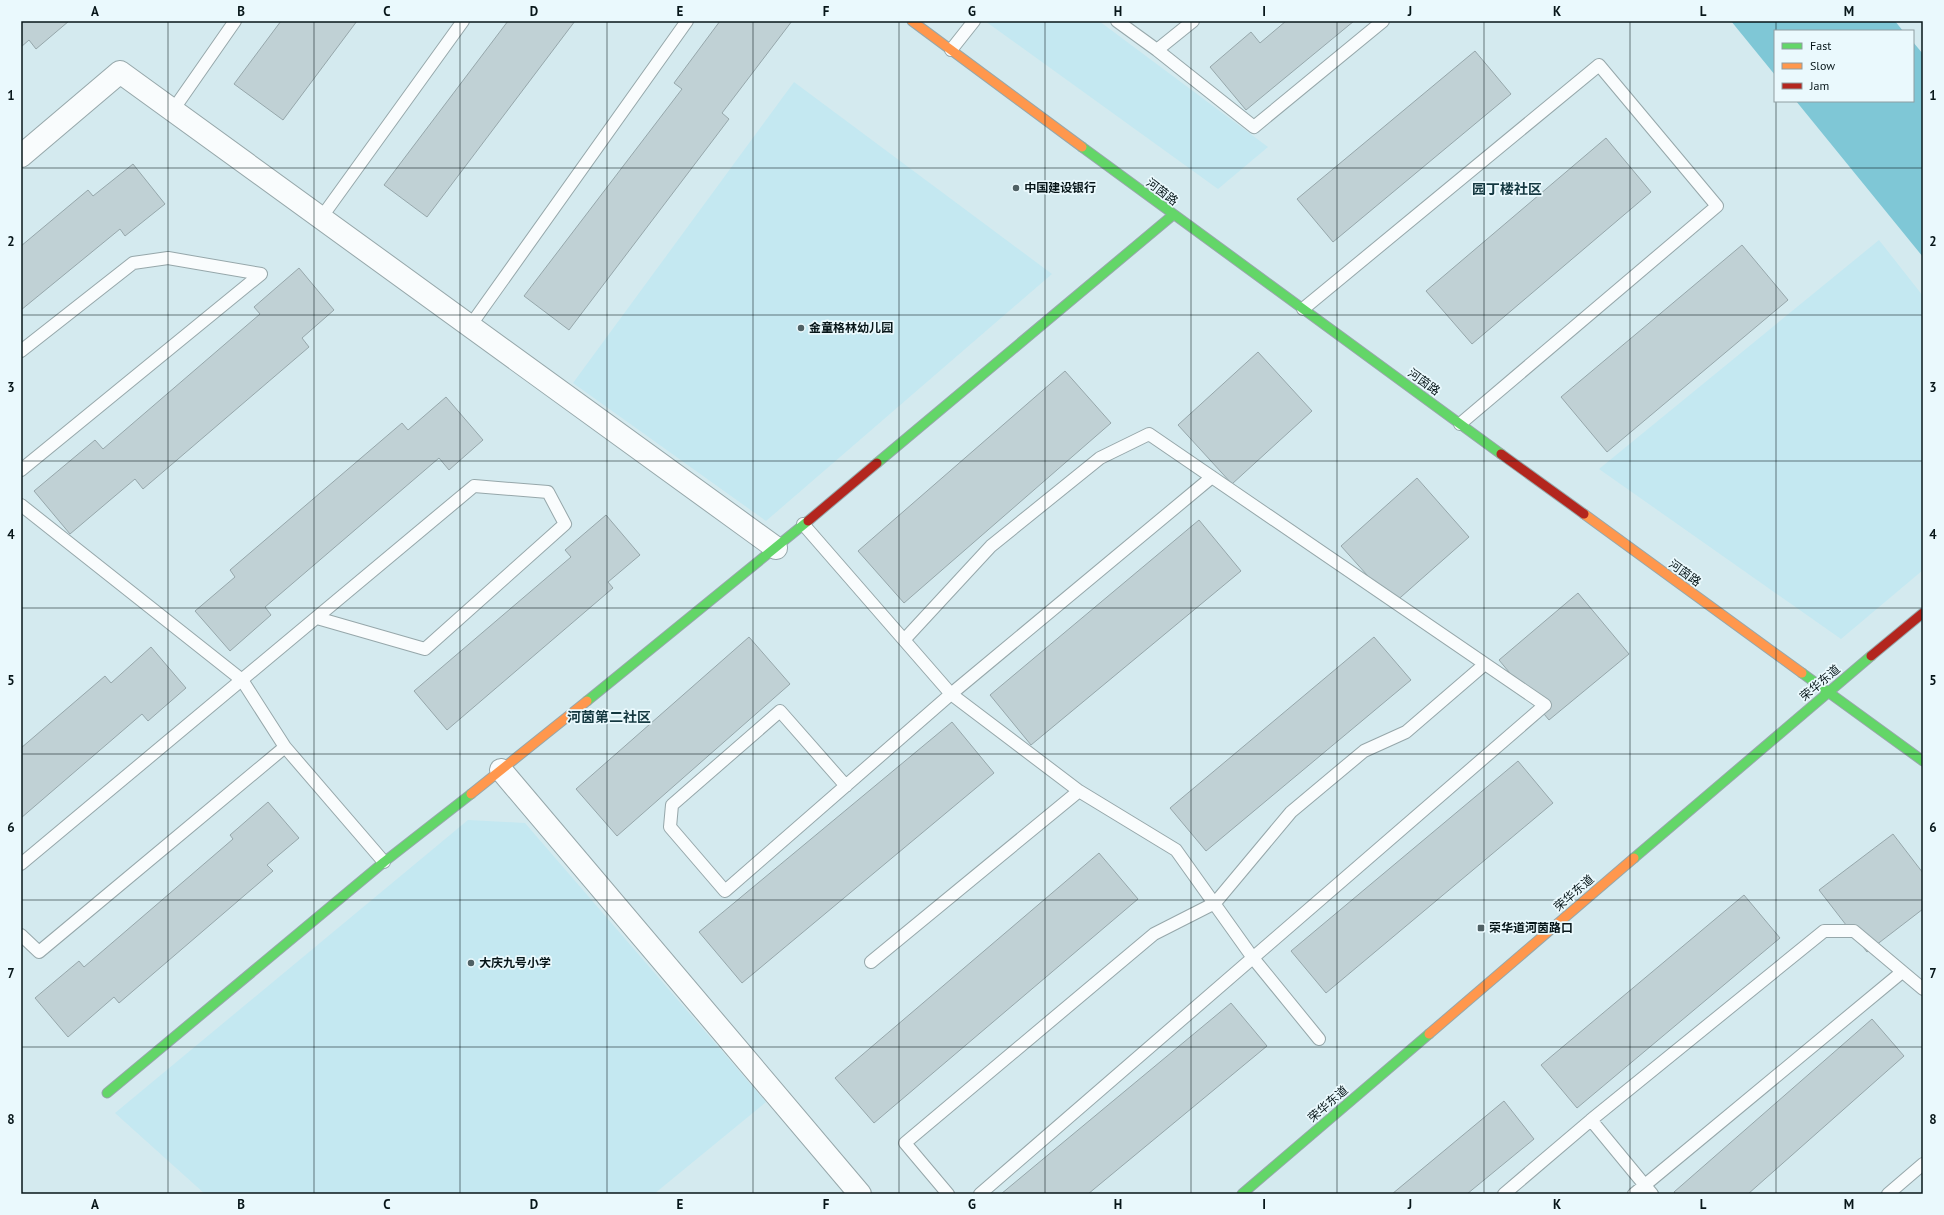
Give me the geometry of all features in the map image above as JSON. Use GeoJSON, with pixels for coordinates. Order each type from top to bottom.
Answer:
{"type":"FeatureCollection","features":[{"type":"Feature","properties":{"kind":"street","name":"河茵路"},"geometry":{"type":"LineString","coordinates":[[912,21],[1173,215],[1923,761]]}},
{"type":"Feature","properties":{"kind":"street"},"geometry":{"type":"LineString","coordinates":[[21,156],[120,72],[776,548]]}},
{"type":"Feature","properties":{"kind":"street"},"geometry":{"type":"LineString","coordinates":[[107,1093],[384,862],[502,770],[776,548],[1173,215]]}},
{"type":"Feature","properties":{"kind":"street","name":"荣华东道"},"geometry":{"type":"LineString","coordinates":[[1242,1194],[1828,692],[1923,613]]}},
{"type":"Feature","properties":{"kind":"street"},"geometry":{"type":"LineString","coordinates":[[502,770],[860,1194]]}},
{"type":"Feature","properties":{"kind":"lane"},"geometry":{"type":"LineString","coordinates":[[173,110],[235,21]]}},
{"type":"Feature","properties":{"kind":"lane"},"geometry":{"type":"LineString","coordinates":[[321,218],[463,21]]}},
{"type":"Feature","properties":{"kind":"lane"},"geometry":{"type":"LineString","coordinates":[[470,326],[687,21]]}},
{"type":"Feature","properties":{"kind":"lane"},"geometry":{"type":"LineString","coordinates":[[951,50],[974,21]]}},
{"type":"Feature","properties":{"kind":"lane"},"geometry":{"type":"LineString","coordinates":[[1117,21],[1157,50],[1254,127],[1384,21]]}},
{"type":"Feature","properties":{"kind":"lane"},"geometry":{"type":"LineString","coordinates":[[1157,50],[1193,21]]}},
{"type":"Feature","properties":{"kind":"lane"},"geometry":{"type":"LineString","coordinates":[[1303,309],[1599,65],[1717,206],[1460,424]]}},
{"type":"Feature","properties":{"kind":"lane"},"geometry":{"type":"LineString","coordinates":[[21,351],[133,263],[168,258],[260,274],[21,470]]}},
{"type":"Feature","properties":{"kind":"lane"},"geometry":{"type":"LineString","coordinates":[[904,640],[991,546],[1100,458],[1149,434],[1545,705],[980,1194]]}},
{"type":"Feature","properties":{"kind":"lane"},"geometry":{"type":"LineString","coordinates":[[846,786],[780,711],[672,805],[670,827],[725,891],[846,786],[951,694],[1212,477]]}},
{"type":"Feature","properties":{"kind":"lane"},"geometry":{"type":"LineString","coordinates":[[21,864],[474,486],[548,492],[565,524],[425,649],[317,618]]}},
{"type":"Feature","properties":{"kind":"lane"},"geometry":{"type":"LineString","coordinates":[[21,505],[242,680],[285,747],[384,862]]}},
{"type":"Feature","properties":{"kind":"lane"},"geometry":{"type":"LineString","coordinates":[[803,524],[951,694],[1079,791],[1176,850],[1253,958],[1319,1039]]}},
{"type":"Feature","properties":{"kind":"lane"},"geometry":{"type":"LineString","coordinates":[[948,1194],[905,1143],[1154,934],[1215,903],[1291,812],[1364,751],[1406,732],[1485,664]]}},
{"type":"Feature","properties":{"kind":"lane"},"geometry":{"type":"LineString","coordinates":[[21,935],[39,952],[285,747]]}},
{"type":"Feature","properties":{"kind":"lane"},"geometry":{"type":"LineString","coordinates":[[871,962],[1079,791]]}},
{"type":"Feature","properties":{"kind":"lane"},"geometry":{"type":"LineString","coordinates":[[1504,1194],[1591,1120],[1824,931],[1854,931],[1923,989]]}},
{"type":"Feature","properties":{"kind":"lane"},"geometry":{"type":"LineString","coordinates":[[1634,1194],[1649,1190],[1902,972]]}},
{"type":"Feature","properties":{"kind":"lane"},"geometry":{"type":"LineString","coordinates":[[1591,1120],[1649,1190]]}},
{"type":"Feature","properties":{"kind":"lane"},"geometry":{"type":"LineString","coordinates":[[1888,1194],[1923,1164]]}},
{"type":"Feature","properties":{"kind":"shaded area"},"geometry":{"type":"Polygon","coordinates":[[[985,21],[1099,21],[1268,147],[1218,189],[985,21]]]}},
{"type":"Feature","properties":{"kind":"shaded area","name":"金童格林幼儿园"},"geometry":{"type":"Polygon","coordinates":[[[794,82],[1052,274],[766,521],[573,383],[794,82]]]}},
{"type":"Feature","properties":{"kind":"shaded area"},"geometry":{"type":"Polygon","coordinates":[[[1879,240],[1923,296],[1923,570],[1841,639],[1599,469],[1879,240]]]}},
{"type":"Feature","properties":{"kind":"shaded area","name":"大庆九号小学"},"geometry":{"type":"Polygon","coordinates":[[[468,820],[525,823],[766,1102],[654,1194],[205,1194],[115,1113],[468,820]]]}},
{"type":"Feature","properties":{"kind":"water"},"geometry":{"type":"Polygon","coordinates":[[[1731,21],[1895,21],[1902,30],[1774,30],[1774,74],[1731,21]]]}},
{"type":"Feature","properties":{"kind":"water"},"geometry":{"type":"Polygon","coordinates":[[[1914,43],[1923,54],[1923,257],[1797,102],[1914,102],[1914,43]]]}},
{"type":"Feature","properties":{"kind":"building"},"geometry":{"type":"Polygon","coordinates":[[[21,21],[69,21],[36,49],[29,40],[21,47],[21,21]]]}},
{"type":"Feature","properties":{"kind":"building"},"geometry":{"type":"Polygon","coordinates":[[[281,21],[357,21],[283,120],[234,84],[281,21]]]}},
{"type":"Feature","properties":{"kind":"building"},"geometry":{"type":"Polygon","coordinates":[[[508,21],[575,21],[427,217],[384,185],[508,21]]]}},
{"type":"Feature","properties":{"kind":"building"},"geometry":{"type":"Polygon","coordinates":[[[720,21],[792,21],[722,113],[729,119],[569,330],[524,296],[682,89],[674,83],[720,21]]]}},
{"type":"Feature","properties":{"kind":"building"},"geometry":{"type":"Polygon","coordinates":[[[1286,21],[1354,21],[1246,110],[1210,67],[1251,32],[1260,43],[1286,21]]]}},
{"type":"Feature","properties":{"kind":"building"},"geometry":{"type":"Polygon","coordinates":[[[1475,51],[1511,94],[1333,242],[1297,199],[1475,51]]]}},
{"type":"Feature","properties":{"kind":"building"},"geometry":{"type":"Polygon","coordinates":[[[1606,138],[1651,192],[1472,344],[1426,291],[1606,138]]]}},
{"type":"Feature","properties":{"kind":"building"},"geometry":{"type":"Polygon","coordinates":[[[133,164],[165,204],[125,236],[120,229],[21,310],[21,246],[88,190],[93,196],[133,164]]]}},
{"type":"Feature","properties":{"kind":"building"},"geometry":{"type":"Polygon","coordinates":[[[1742,245],[1788,300],[1607,452],[1561,397],[1742,245]]]}},
{"type":"Feature","properties":{"kind":"building"},"geometry":{"type":"Polygon","coordinates":[[[299,268],[334,310],[302,338],[309,347],[143,489],[135,479],[70,534],[34,491],[95,440],[103,449],[260,314],[254,307],[299,268]]]}},
{"type":"Feature","properties":{"kind":"building"},"geometry":{"type":"Polygon","coordinates":[[[1258,352],[1312,411],[1232,484],[1178,425],[1258,352]]]}},
{"type":"Feature","properties":{"kind":"building"},"geometry":{"type":"Polygon","coordinates":[[[1065,371],[1111,423],[904,603],[858,551],[1065,371]]]}},
{"type":"Feature","properties":{"kind":"building"},"geometry":{"type":"Polygon","coordinates":[[[446,397],[483,440],[449,470],[439,458],[265,607],[271,615],[230,651],[195,611],[235,577],[230,570],[402,423],[408,430],[446,397]]]}},
{"type":"Feature","properties":{"kind":"building"},"geometry":{"type":"Polygon","coordinates":[[[1417,478],[1469,537],[1393,604],[1341,546],[1417,478]]]}},
{"type":"Feature","properties":{"kind":"building"},"geometry":{"type":"Polygon","coordinates":[[[606,515],[640,555],[608,582],[613,588],[447,730],[414,691],[571,557],[565,550],[606,515]]]}},
{"type":"Feature","properties":{"kind":"building"},"geometry":{"type":"Polygon","coordinates":[[[1199,520],[1241,571],[1031,745],[990,695],[1199,520]]]}},
{"type":"Feature","properties":{"kind":"building"},"geometry":{"type":"Polygon","coordinates":[[[1578,593],[1629,654],[1549,720],[1499,660],[1578,593]]]}},
{"type":"Feature","properties":{"kind":"building"},"geometry":{"type":"Polygon","coordinates":[[[749,637],[790,684],[617,836],[576,789],[749,637]]]}},
{"type":"Feature","properties":{"kind":"building"},"geometry":{"type":"Polygon","coordinates":[[[1374,637],[1411,680],[1206,851],[1170,808],[1374,637]]]}},
{"type":"Feature","properties":{"kind":"building"},"geometry":{"type":"Polygon","coordinates":[[[151,647],[186,688],[148,721],[142,714],[21,818],[21,748],[105,676],[111,683],[151,647]]]}},
{"type":"Feature","properties":{"kind":"building"},"geometry":{"type":"Polygon","coordinates":[[[952,722],[994,773],[742,983],[699,932],[952,722]]]}},
{"type":"Feature","properties":{"kind":"building"},"geometry":{"type":"Polygon","coordinates":[[[1518,761],[1553,803],[1326,993],[1291,951],[1518,761]]]}},
{"type":"Feature","properties":{"kind":"building"},"geometry":{"type":"Polygon","coordinates":[[[268,802],[299,838],[267,865],[273,871],[119,1003],[114,997],[68,1037],[35,998],[79,961],[84,967],[233,839],[230,835],[268,802]]]}},
{"type":"Feature","properties":{"kind":"building"},"geometry":{"type":"Polygon","coordinates":[[[1893,834],[1923,873],[1923,909],[1867,952],[1819,890],[1893,834]]]}},
{"type":"Feature","properties":{"kind":"building"},"geometry":{"type":"Polygon","coordinates":[[[1099,853],[1138,899],[874,1123],[835,1078],[1099,853]]]}},
{"type":"Feature","properties":{"kind":"building"},"geometry":{"type":"Polygon","coordinates":[[[1744,895],[1780,938],[1577,1108],[1541,1065],[1744,895]]]}},
{"type":"Feature","properties":{"kind":"building"},"geometry":{"type":"Polygon","coordinates":[[[1231,1003],[1267,1046],[1088,1194],[1001,1194],[1231,1003]]]}},
{"type":"Feature","properties":{"kind":"building"},"geometry":{"type":"Polygon","coordinates":[[[1872,1019],[1904,1056],[1748,1194],[1675,1194],[1674,1192],[1872,1019]]]}},
{"type":"Feature","properties":{"kind":"building"},"geometry":{"type":"Polygon","coordinates":[[[1504,1101],[1534,1139],[1467,1194],[1392,1194],[1504,1101]]]}},
{"type":"Feature","properties":{"kind":"traffic: fast"},"geometry":{"type":"LineString","coordinates":[[1082,147],[1501,454]]}},
{"type":"Feature","properties":{"kind":"traffic: fast"},"geometry":{"type":"LineString","coordinates":[[877,463],[1173,215]]}},
{"type":"Feature","properties":{"kind":"traffic: fast"},"geometry":{"type":"LineString","coordinates":[[587,701],[808,521]]}},
{"type":"Feature","properties":{"kind":"traffic: fast"},"geometry":{"type":"LineString","coordinates":[[1634,858],[1871,656]]}},
{"type":"Feature","properties":{"kind":"traffic: fast"},"geometry":{"type":"LineString","coordinates":[[1802,673],[1923,761]]}},
{"type":"Feature","properties":{"kind":"traffic: fast"},"geometry":{"type":"LineString","coordinates":[[107,1093],[384,862],[471,794]]}},
{"type":"Feature","properties":{"kind":"traffic: fast"},"geometry":{"type":"LineString","coordinates":[[1242,1194],[1429,1034]]}},
{"type":"Feature","properties":{"kind":"traffic: slow"},"geometry":{"type":"LineString","coordinates":[[912,21],[1082,147]]}},
{"type":"Feature","properties":{"kind":"traffic: slow"},"geometry":{"type":"LineString","coordinates":[[1584,514],[1802,673]]}},
{"type":"Feature","properties":{"kind":"traffic: slow"},"geometry":{"type":"LineString","coordinates":[[471,794],[587,701]]}},
{"type":"Feature","properties":{"kind":"traffic: slow"},"geometry":{"type":"LineString","coordinates":[[1429,1034],[1634,858]]}},
{"type":"Feature","properties":{"kind":"traffic: jam"},"geometry":{"type":"LineString","coordinates":[[1501,454],[1584,514]]}},
{"type":"Feature","properties":{"kind":"traffic: jam"},"geometry":{"type":"LineString","coordinates":[[808,521],[877,463]]}},
{"type":"Feature","properties":{"kind":"traffic: jam"},"geometry":{"type":"LineString","coordinates":[[1871,656],[1923,613]]}},
{"type":"Feature","properties":{"kind":"place","name":"中国建设银行"},"geometry":{"type":"Point","coordinates":[1016,188]}},
{"type":"Feature","properties":{"kind":"place","name":"金童格林幼儿园"},"geometry":{"type":"Point","coordinates":[801,328]}},
{"type":"Feature","properties":{"kind":"place","name":"荣华道河茵路口"},"geometry":{"type":"Point","coordinates":[1481,928]}},
{"type":"Feature","properties":{"kind":"place","name":"大庆九号小学"},"geometry":{"type":"Point","coordinates":[471,963]}},
{"type":"Feature","properties":{"kind":"district","name":"园丁楼社区"},"geometry":{"type":"Point","coordinates":[1507,189]}},
{"type":"Feature","properties":{"kind":"district","name":"河茵第二社区"},"geometry":{"type":"Point","coordinates":[609,717]}}]}
